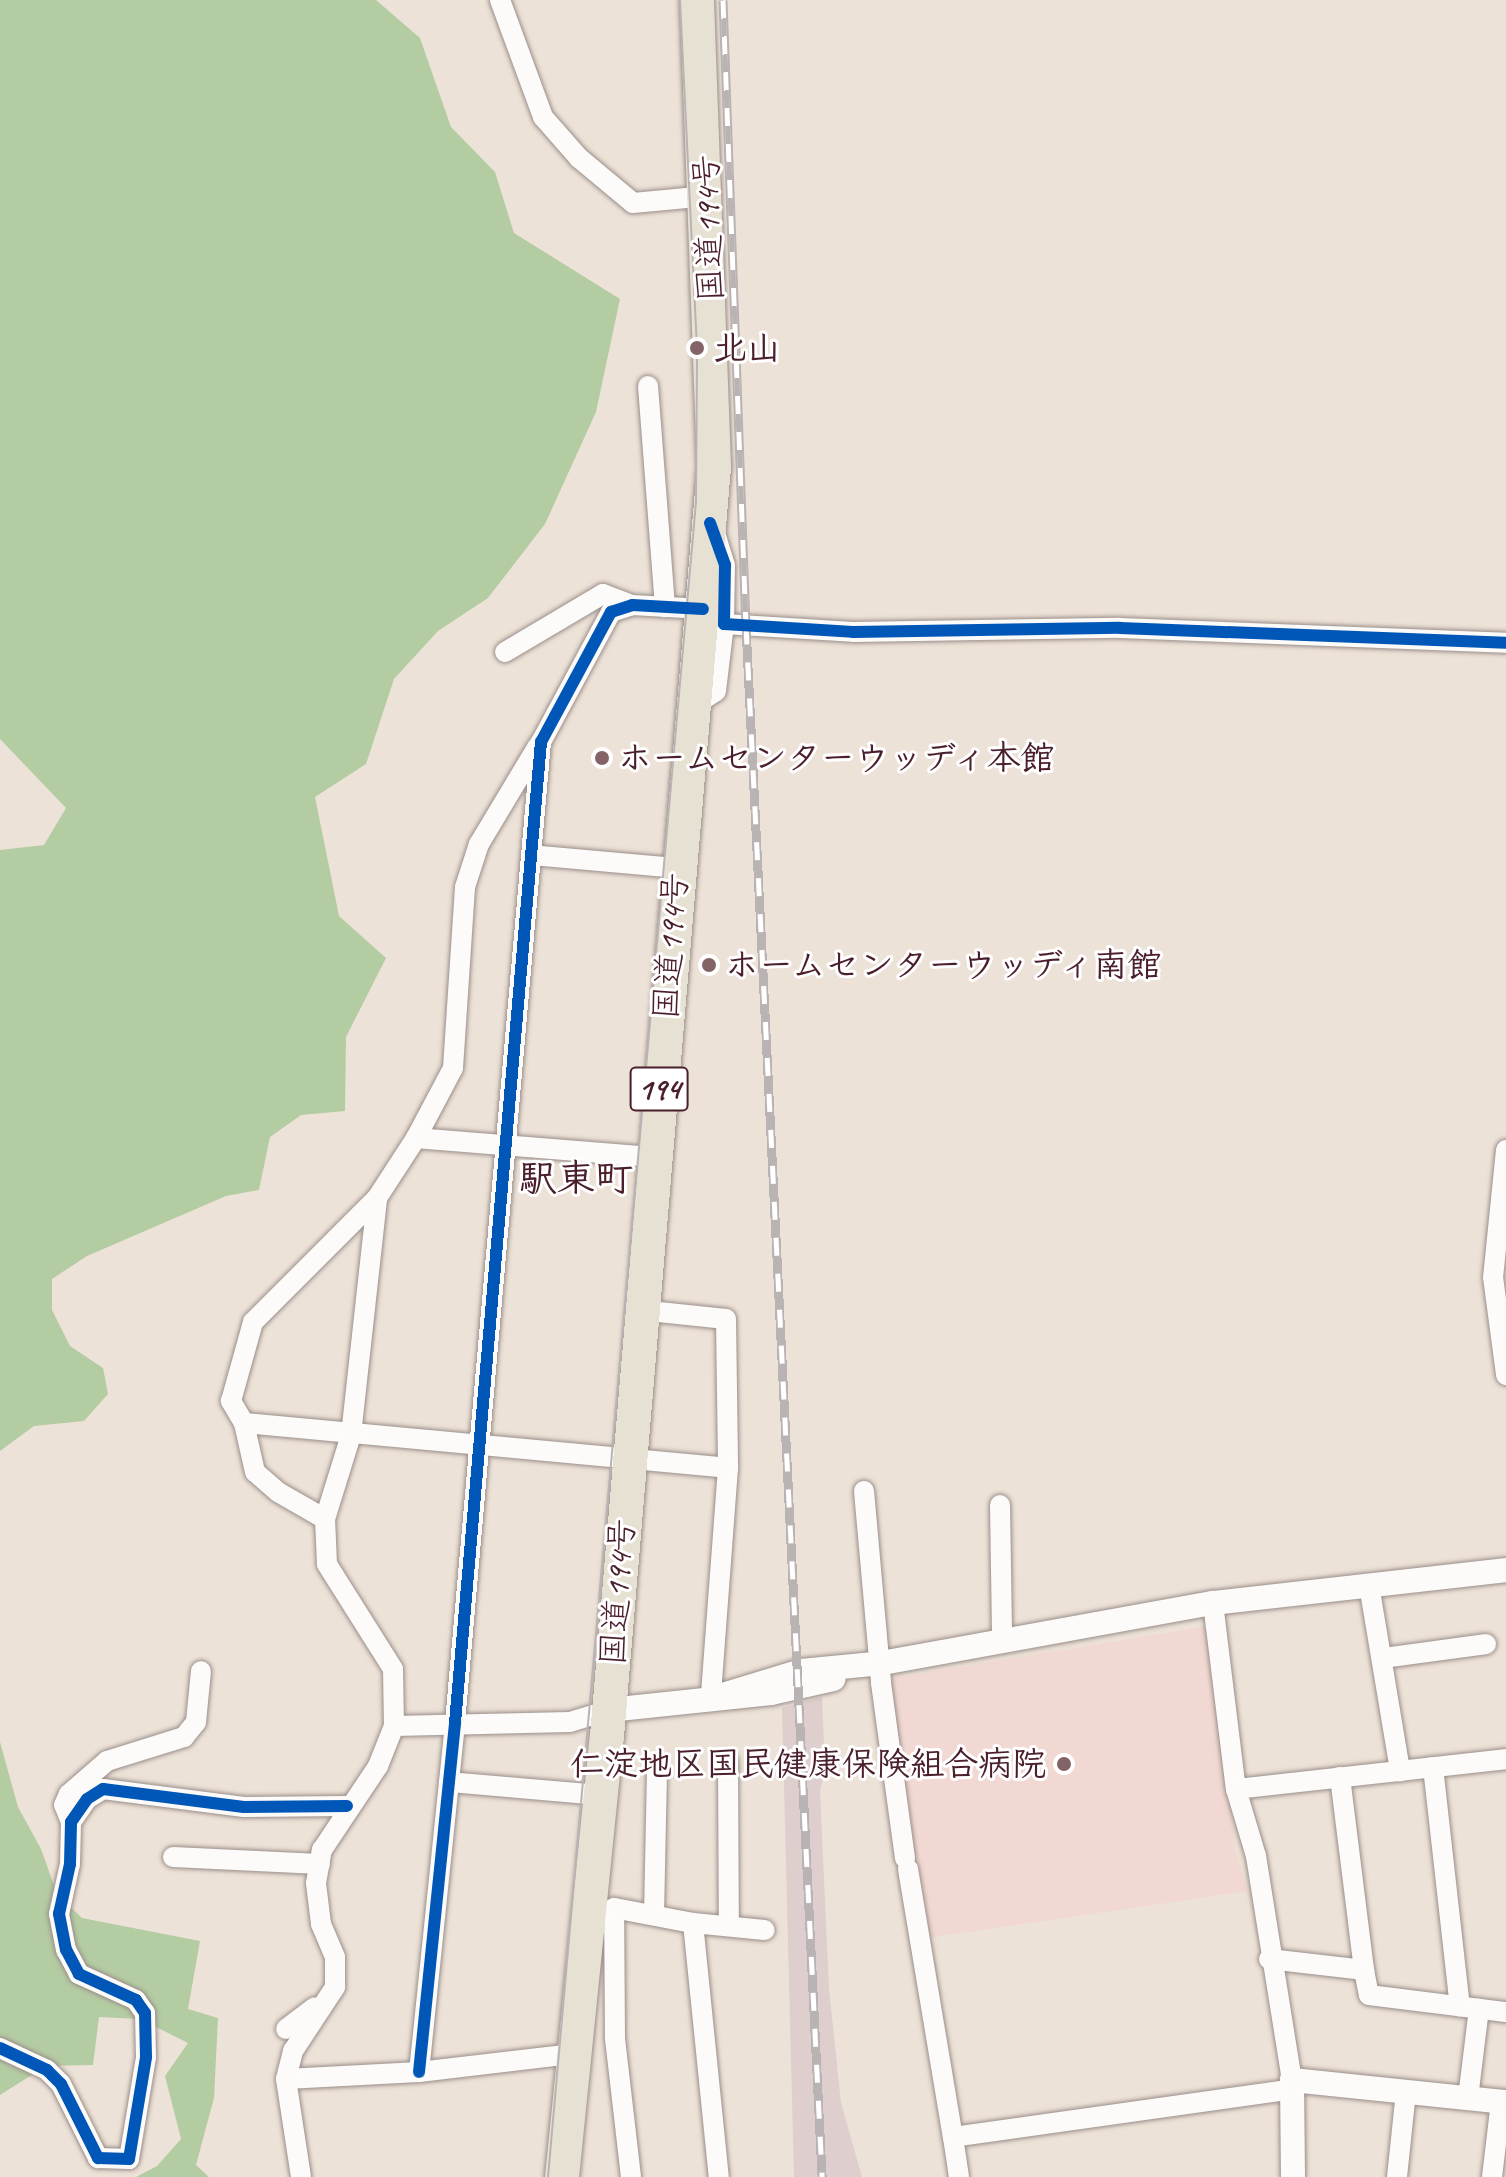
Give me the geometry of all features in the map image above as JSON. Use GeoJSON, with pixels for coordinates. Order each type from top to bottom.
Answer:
{"type":"FeatureCollection","features":[{"type":"Feature","properties":{"kind":"highway","name":"国道194号"},"geometry":{"type":"LineString","coordinates":[[562,2177],[609,1710],[626,1457],[654,1157],[676,868],[693,706],[714,617],[710,523],[714,421],[708,196],[697,0]]}},
{"type":"Feature","properties":{"kind":"street"},"geometry":{"type":"LineString","coordinates":[[500,0],[543,117],[579,158],[633,203],[708,196]]}},
{"type":"Feature","properties":{"kind":"street"},"geometry":{"type":"LineString","coordinates":[[648,386],[665,607]]}},
{"type":"Feature","properties":{"kind":"street"},"geometry":{"type":"LineString","coordinates":[[505,652],[603,594],[632,605],[853,632],[1120,628],[1506,643]]}},
{"type":"Feature","properties":{"kind":"street"},"geometry":{"type":"LineString","coordinates":[[325,1519],[278,1492],[255,1472],[244,1423],[231,1401],[253,1322],[377,1198],[416,1138],[453,1068],[465,887],[479,844],[541,742],[611,612],[632,605]]}},
{"type":"Feature","properties":{"kind":"street"},"geometry":{"type":"LineString","coordinates":[[419,2072],[455,1723],[477,1444],[541,742]]}},
{"type":"Feature","properties":{"kind":"street"},"geometry":{"type":"LineString","coordinates":[[531,855],[676,868]]}},
{"type":"Feature","properties":{"kind":"street"},"geometry":{"type":"LineString","coordinates":[[416,1138],[654,1157]]}},
{"type":"Feature","properties":{"kind":"street"},"geometry":{"type":"LineString","coordinates":[[1506,1150],[1493,1277],[1506,1375]]}},
{"type":"Feature","properties":{"kind":"street"},"geometry":{"type":"LineString","coordinates":[[301,2177],[286,2079],[293,2051],[335,1987],[335,1957],[321,1924],[320,1864],[347,1806],[378,1766],[394,1726],[393,1669],[327,1564],[325,1519],[351,1435],[377,1198]]}},
{"type":"Feature","properties":{"kind":"street"},"geometry":{"type":"LineString","coordinates":[[640,1310],[726,1319],[728,1468],[718,1695]]}},
{"type":"Feature","properties":{"kind":"street"},"geometry":{"type":"LineString","coordinates":[[244,1423],[728,1468]]}},
{"type":"Feature","properties":{"kind":"street"},"geometry":{"type":"LineString","coordinates":[[864,1491],[879,1664],[906,1863],[959,2177]]}},
{"type":"Feature","properties":{"kind":"street"},"geometry":{"type":"LineString","coordinates":[[1000,1505],[1002,1638]]}},
{"type":"Feature","properties":{"kind":"street"},"geometry":{"type":"LineString","coordinates":[[394,1726],[570,1722],[609,1710],[718,1695],[801,1689],[879,1664],[1002,1638],[1213,1603],[1506,1570]]}},
{"type":"Feature","properties":{"kind":"street"},"geometry":{"type":"LineString","coordinates":[[1369,1585],[1400,1771]]}},
{"type":"Feature","properties":{"kind":"street"},"geometry":{"type":"LineString","coordinates":[[1213,1603],[1236,1789],[1256,1856],[1290,2085],[1293,2177]]}},
{"type":"Feature","properties":{"kind":"street"},"geometry":{"type":"LineString","coordinates":[[1383,1658],[1486,1644]]}},
{"type":"Feature","properties":{"kind":"street"},"geometry":{"type":"LineString","coordinates":[[0,2048],[47,2070],[61,2084],[98,2158],[129,2159],[146,2057],[145,2013],[136,2000],[79,1974],[66,1950],[59,1914],[70,1864],[71,1822],[64,1805],[98,1758],[184,1737],[196,1722],[201,1671]]}},
{"type":"Feature","properties":{"kind":"street"},"geometry":{"type":"LineString","coordinates":[[1236,1789],[1506,1759]]}},
{"type":"Feature","properties":{"kind":"street"},"geometry":{"type":"LineString","coordinates":[[728,1761],[729,1926]]}},
{"type":"Feature","properties":{"kind":"street"},"geometry":{"type":"LineString","coordinates":[[1433,1767],[1469,2008],[1468,2098]]}},
{"type":"Feature","properties":{"kind":"street"},"geometry":{"type":"LineString","coordinates":[[654,1915],[657,1772]]}},
{"type":"Feature","properties":{"kind":"street"},"geometry":{"type":"LineString","coordinates":[[1340,1777],[1369,1995],[1506,2012]]}},
{"type":"Feature","properties":{"kind":"street"},"geometry":{"type":"LineString","coordinates":[[449,1782],[601,1795]]}},
{"type":"Feature","properties":{"kind":"street"},"geometry":{"type":"LineString","coordinates":[[71,1822],[87,1799],[103,1789],[244,1807],[347,1806]]}},
{"type":"Feature","properties":{"kind":"street"},"geometry":{"type":"LineString","coordinates":[[173,1857],[320,1864]]}},
{"type":"Feature","properties":{"kind":"street"},"geometry":{"type":"LineString","coordinates":[[631,2177],[614,1997],[614,1908],[693,1923],[765,1930]]}},
{"type":"Feature","properties":{"kind":"street"},"geometry":{"type":"LineString","coordinates":[[693,1923],[719,2177]]}},
{"type":"Feature","properties":{"kind":"street"},"geometry":{"type":"LineString","coordinates":[[1269,1959],[1364,1970]]}},
{"type":"Feature","properties":{"kind":"street"},"geometry":{"type":"LineString","coordinates":[[286,2029],[335,1987]]}},
{"type":"Feature","properties":{"kind":"street"},"geometry":{"type":"LineString","coordinates":[[579,1993],[614,1997]]}},
{"type":"Feature","properties":{"kind":"street"},"geometry":{"type":"LineString","coordinates":[[286,2079],[419,2072],[573,2054]]}},
{"type":"Feature","properties":{"kind":"street"},"geometry":{"type":"LineString","coordinates":[[953,2137],[1290,2085],[1406,2092],[1504,2102],[1492,2177]]}},
{"type":"Feature","properties":{"kind":"street"},"geometry":{"type":"LineString","coordinates":[[1397,2177],[1406,2092]]}},
{"type":"Feature","properties":{"kind":"shaded area","name":"仁淀地区国民健康保険組合病院"},"geometry":{"type":"Polygon","coordinates":[[[1213,1625],[1235,1848],[1248,1891],[927,1938],[888,1679],[1213,1625]]]}},
{"type":"Feature","properties":{"kind":"shaded area"},"geometry":{"type":"Polygon","coordinates":[[[822,1697],[825,1770],[820,1791],[829,1989],[841,2103],[862,2177],[794,2177],[782,1708],[822,1697]]]}},
{"type":"Feature","properties":{"kind":"green space"},"geometry":{"type":"Polygon","coordinates":[[[0,0],[376,0],[420,38],[451,127],[495,172],[514,233],[620,299],[596,412],[545,524],[488,598],[438,631],[394,679],[366,764],[315,797],[339,916],[386,958],[346,1037],[345,1111],[301,1115],[270,1137],[259,1190],[226,1196],[87,1256],[52,1279],[52,1310],[70,1346],[103,1368],[108,1394],[84,1421],[34,1426],[0,1451],[0,850],[44,845],[66,808],[0,739],[0,0]]]}},
{"type":"Feature","properties":{"kind":"green space"},"geometry":{"type":"Polygon","coordinates":[[[0,1742],[18,1807],[41,1849],[57,1894],[82,1918],[200,1941],[188,2009],[218,2018],[214,2098],[196,2165],[209,2177],[136,2177],[157,2166],[181,2139],[165,2076],[188,2043],[140,2019],[99,2017],[93,2065],[46,2066],[0,2095],[0,1742]]]}},
{"type":"Feature","properties":{"kind":"tram line"},"geometry":{"type":"LineString","coordinates":[[548,2177],[696,502],[697,348],[680,0]]}},
{"type":"Feature","properties":{"kind":"railway"},"geometry":{"type":"LineString","coordinates":[[723,0],[746,626],[822,2177]]}},
{"type":"Feature","properties":{"kind":"cycle path"},"geometry":{"type":"LineString","coordinates":[[710,523],[725,565],[724,624],[853,632],[1120,628],[1506,643]]}},
{"type":"Feature","properties":{"kind":"cycle path"},"geometry":{"type":"LineString","coordinates":[[419,2072],[455,1723],[541,742],[611,612],[632,605],[703,609]]}},
{"type":"Feature","properties":{"kind":"cycle path"},"geometry":{"type":"LineString","coordinates":[[0,2048],[47,2070],[61,2084],[98,2158],[129,2159],[146,2057],[145,2013],[136,2000],[79,1974],[66,1950],[59,1914],[70,1864],[71,1822],[87,1799],[103,1789],[244,1807],[347,1806]]}},
{"type":"Feature","properties":{"kind":"place","name":"北山"},"geometry":{"type":"Point","coordinates":[697,348]}},
{"type":"Feature","properties":{"kind":"place","name":"ホームセンターウッディ本館"},"geometry":{"type":"Point","coordinates":[602,758]}},
{"type":"Feature","properties":{"kind":"place","name":"ホームセンターウッディ南館"},"geometry":{"type":"Point","coordinates":[709,965]}},
{"type":"Feature","properties":{"kind":"place","name":"仁淀地区国民健康保険組合病院"},"geometry":{"type":"Point","coordinates":[1064,1764]}},
{"type":"Feature","properties":{"kind":"district","name":"駅東町"},"geometry":{"type":"Point","coordinates":[576,1179]}}]}
